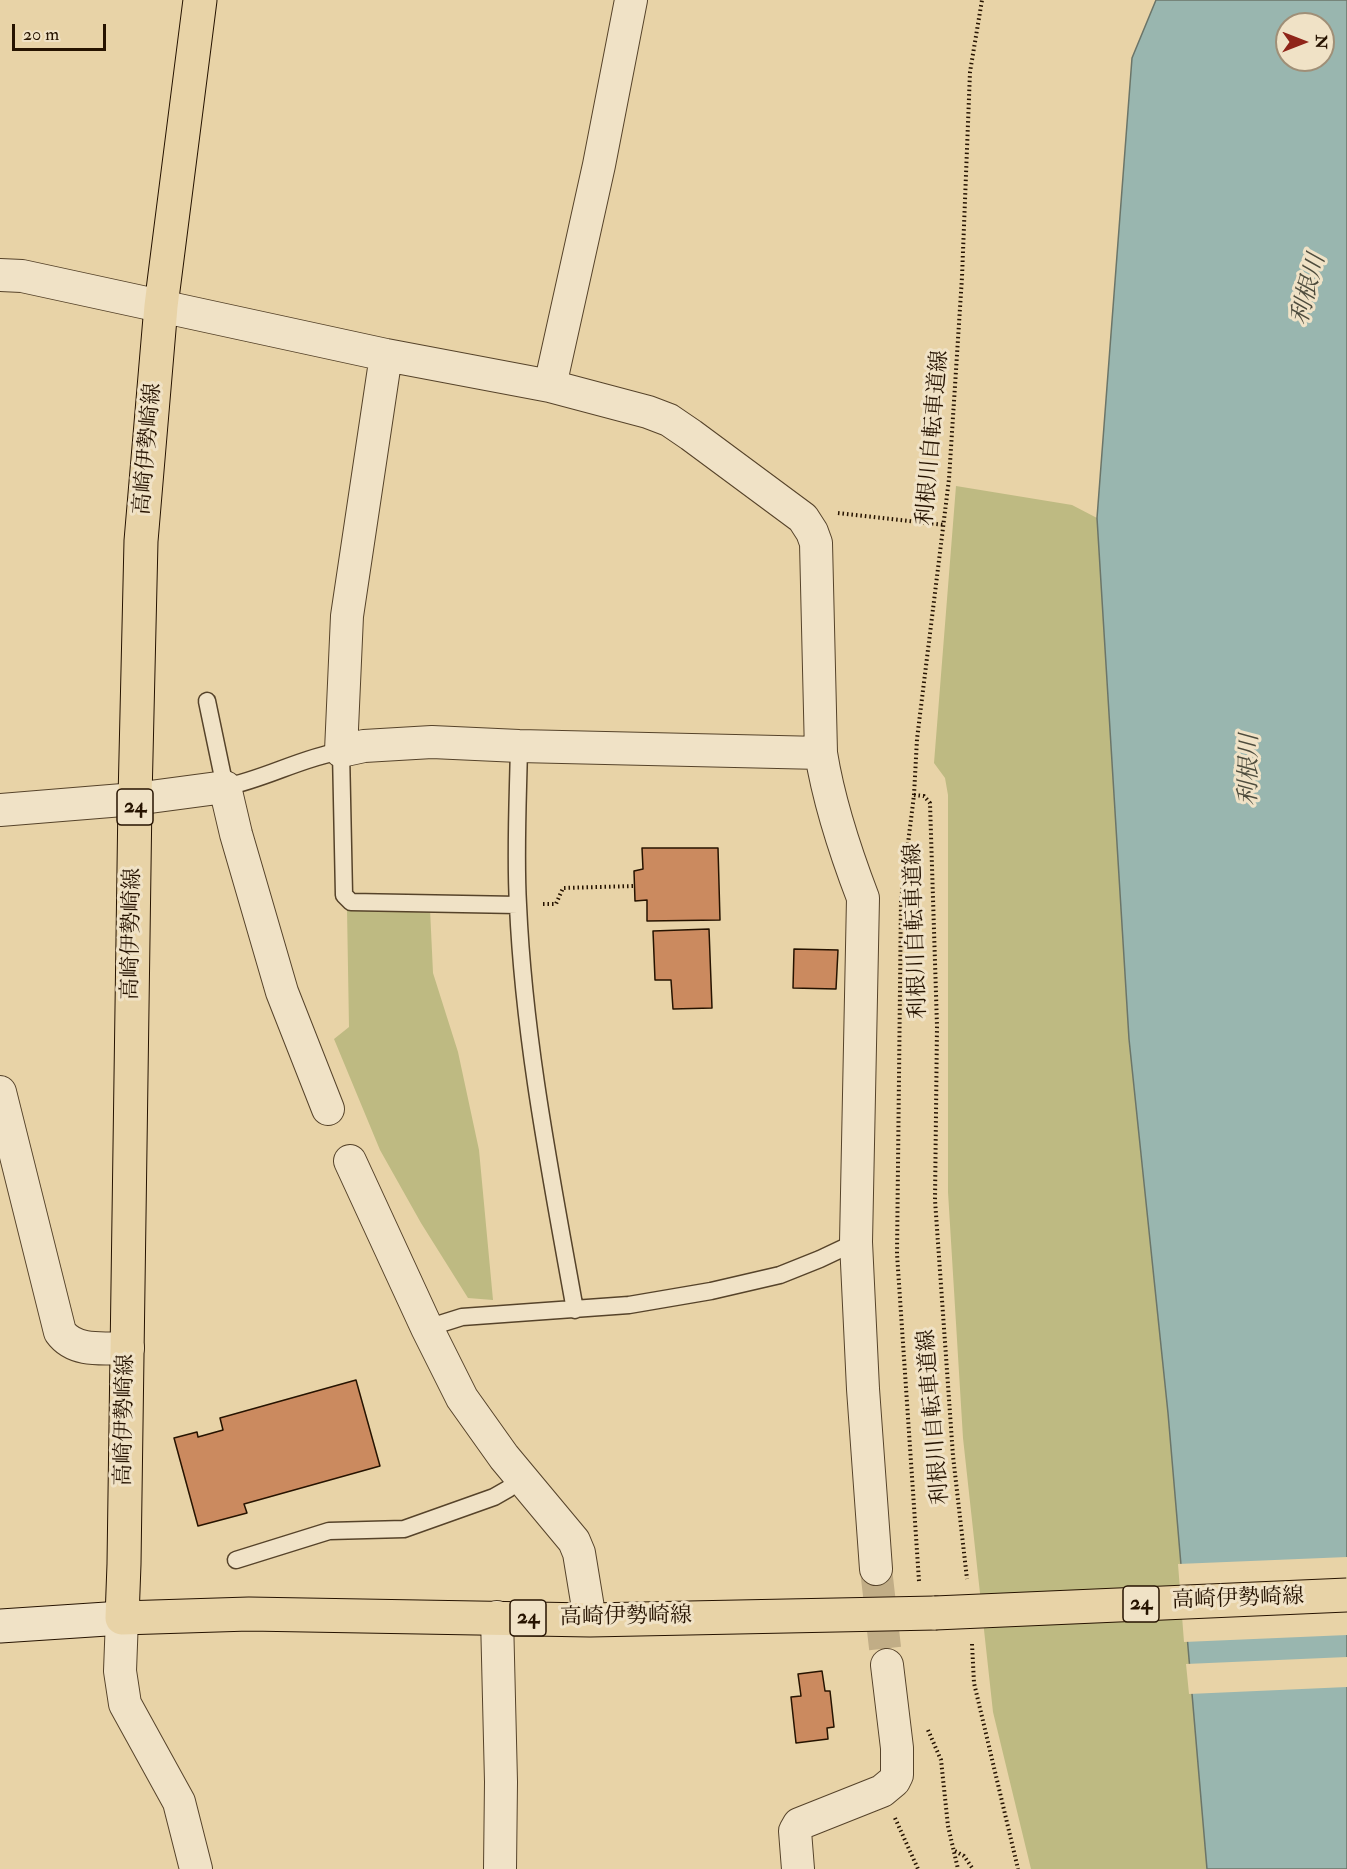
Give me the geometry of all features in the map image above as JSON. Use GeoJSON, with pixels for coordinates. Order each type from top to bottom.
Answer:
{"type":"FeatureCollection","features":[{"type":"Feature","properties":{"kind":"main road","name":"高崎伊勢崎線"},"geometry":{"type":"LineString","coordinates":[[200,0],[161,306],[141,541],[122,1618],[237,1614],[590,1620],[927,1600],[1347,1595]]}},
{"type":"Feature","properties":{"kind":"street"},"geometry":{"type":"LineString","coordinates":[[550,386],[599,165],[630,0]]}},
{"type":"Feature","properties":{"kind":"street"},"geometry":{"type":"LineString","coordinates":[[0,275],[22,276],[386,355],[550,386],[648,412],[669,420],[803,518],[816,543],[821,753],[848,857],[863,898],[856,1242],[863,1389],[876,1569]]}},
{"type":"Feature","properties":{"kind":"street"},"geometry":{"type":"LineString","coordinates":[[386,355],[347,615],[341,751],[364,746],[432,742],[821,753]]}},
{"type":"Feature","properties":{"kind":"street"},"geometry":{"type":"LineString","coordinates":[[0,810],[135,799],[225,787],[236,834],[279,982],[328,1109]]}},
{"type":"Feature","properties":{"kind":"street"},"geometry":{"type":"LineString","coordinates":[[0,1092],[60,1332],[66,1341],[79,1346],[128,1348]]}},
{"type":"Feature","properties":{"kind":"street"},"geometry":{"type":"LineString","coordinates":[[350,1161],[462,1398],[504,1457],[574,1542],[579,1553],[590,1620]]}},
{"type":"Feature","properties":{"kind":"street"},"geometry":{"type":"LineString","coordinates":[[497,1617],[501,1782],[500,1869]]}},
{"type":"Feature","properties":{"kind":"street"},"geometry":{"type":"LineString","coordinates":[[0,1626],[122,1618],[120,1671],[125,1704],[179,1802],[196,1869]]}},
{"type":"Feature","properties":{"kind":"street"},"geometry":{"type":"LineString","coordinates":[[798,1869],[795,1831],[799,1824],[882,1791],[894,1781],[897,1775],[897,1748],[887,1665]]}},
{"type":"Feature","properties":{"kind":"lane"},"geometry":{"type":"LineString","coordinates":[[207,701],[225,787],[240,784],[322,754],[341,751],[344,895],[351,902],[518,905]]}},
{"type":"Feature","properties":{"kind":"lane"},"geometry":{"type":"LineString","coordinates":[[519,746],[518,905],[534,1071],[575,1310]]}},
{"type":"Feature","properties":{"kind":"lane"},"geometry":{"type":"LineString","coordinates":[[427,1328],[462,1317],[629,1305],[711,1291],[780,1275],[856,1242]]}},
{"type":"Feature","properties":{"kind":"lane"},"geometry":{"type":"LineString","coordinates":[[236,1560],[329,1531],[404,1529],[494,1497],[508,1489],[521,1477]]}},
{"type":"Feature","properties":{"kind":"path","name":"利根川自転車道線"},"geometry":{"type":"LineString","coordinates":[[967,1580],[953,1456],[935,1200],[937,1026],[930,803],[924,796],[914,795],[917,739],[945,525],[962,277],[970,72],[982,0]]}},
{"type":"Feature","properties":{"kind":"path"},"geometry":{"type":"LineString","coordinates":[[803,518],[834,513],[945,525]]}},
{"type":"Feature","properties":{"kind":"path"},"geometry":{"type":"LineString","coordinates":[[914,795],[901,900],[897,1254],[927,1600]]}},
{"type":"Feature","properties":{"kind":"path"},"geometry":{"type":"LineString","coordinates":[[518,905],[556,904],[563,888],[633,886]]}},
{"type":"Feature","properties":{"kind":"path"},"geometry":{"type":"LineString","coordinates":[[971,1637],[974,1683],[1018,1869]]}},
{"type":"Feature","properties":{"kind":"path"},"geometry":{"type":"LineString","coordinates":[[927,1728],[941,1760],[948,1826],[958,1869]]}},
{"type":"Feature","properties":{"kind":"path"},"geometry":{"type":"LineString","coordinates":[[896,1820],[918,1869]]}},
{"type":"Feature","properties":{"kind":"path"},"geometry":{"type":"LineString","coordinates":[[954,1850],[964,1856],[973,1869]]}},
{"type":"Feature","properties":{"kind":"shaded area"},"geometry":{"type":"Polygon","coordinates":[[[956,486],[1072,505],[1097,518],[1129,1039],[1168,1413],[1207,1869],[1031,1869],[993,1712],[963,1438],[948,1192],[948,795],[945,778],[934,763],[956,486]]]}},
{"type":"Feature","properties":{"kind":"shaded area"},"geometry":{"type":"Polygon","coordinates":[[[347,909],[430,909],[433,973],[458,1052],[479,1150],[493,1300],[468,1298],[421,1223],[380,1150],[334,1039],[349,1027],[347,909]]]}},
{"type":"Feature","properties":{"kind":"water","name":"利根川"},"geometry":{"type":"Polygon","coordinates":[[[1156,0],[1347,0],[1347,1869],[1207,1869],[1168,1413],[1129,1039],[1097,518],[1132,58],[1156,0]]]}},
{"type":"Feature","properties":{"kind":"pier"},"geometry":{"type":"Polygon","coordinates":[[[1347,1557],[1347,1635],[1184,1642],[1178,1564],[1347,1557]]]}},
{"type":"Feature","properties":{"kind":"pier"},"geometry":{"type":"Polygon","coordinates":[[[1347,1657],[1347,1687],[1189,1694],[1186,1664],[1347,1657]]]}},
{"type":"Feature","properties":{"kind":"building"},"geometry":{"type":"Polygon","coordinates":[[[642,848],[718,848],[720,920],[647,921],[647,900],[635,901],[634,871],[643,869],[642,848]]]}},
{"type":"Feature","properties":{"kind":"building"},"geometry":{"type":"Polygon","coordinates":[[[709,929],[712,1008],[673,1009],[671,980],[655,980],[653,931],[709,929]]]}},
{"type":"Feature","properties":{"kind":"building"},"geometry":{"type":"Polygon","coordinates":[[[794,949],[838,950],[836,989],[793,988],[794,949]]]}},
{"type":"Feature","properties":{"kind":"building"},"geometry":{"type":"Polygon","coordinates":[[[356,1380],[380,1466],[244,1504],[247,1513],[198,1526],[174,1438],[197,1432],[198,1437],[223,1430],[220,1418],[356,1380]]]}},
{"type":"Feature","properties":{"kind":"building"},"geometry":{"type":"Polygon","coordinates":[[[822,1671],[825,1691],[830,1691],[834,1727],[827,1728],[828,1739],[796,1743],[791,1697],[801,1696],[798,1674],[822,1671]]]}},
{"type":"Feature","properties":{"kind":"tunnel"},"geometry":{"type":"LineString","coordinates":[[876,1569],[887,1665]]}}]}
